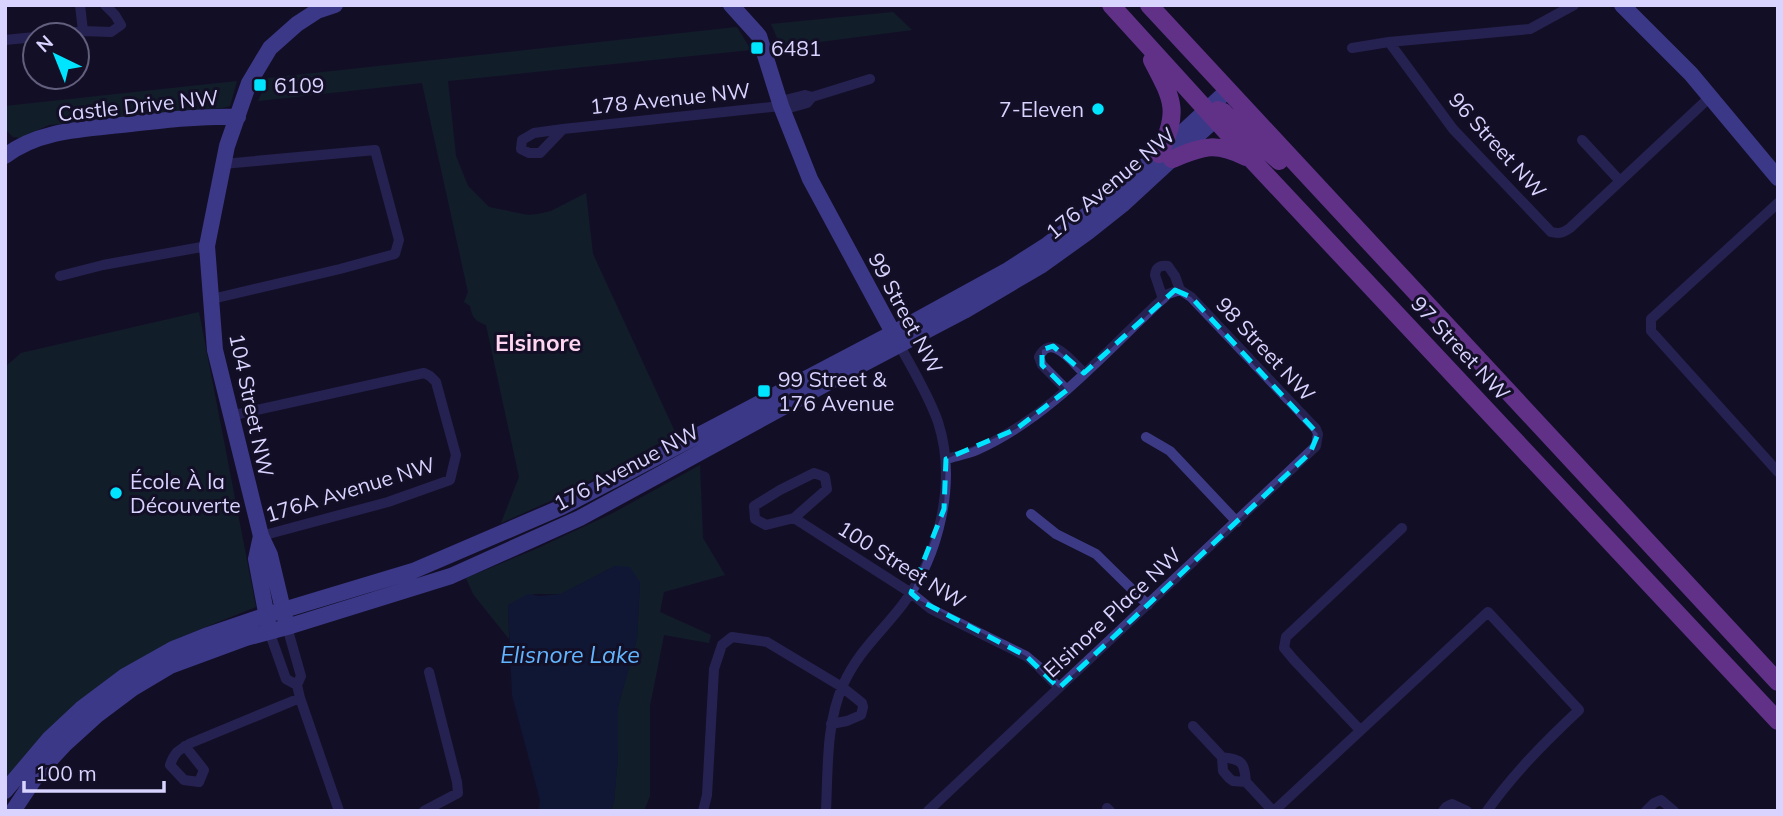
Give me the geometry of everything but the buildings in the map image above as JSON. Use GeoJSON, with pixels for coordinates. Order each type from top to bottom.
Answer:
{"type":"FeatureCollection","features":[{"type":"Feature","properties":{"kind":"main road","name":"97 Street NW"},"geometry":{"type":"LineString","coordinates":[[1111,5],[1139,35],[1346,218],[1778,682]]}},
{"type":"Feature","properties":{"kind":"main road","name":"97 Street NW"},"geometry":{"type":"LineString","coordinates":[[1149,5],[1222,106],[1252,160],[1778,721]]}},
{"type":"Feature","properties":{"kind":"main road"},"geometry":{"type":"LineString","coordinates":[[1139,35],[1169,95],[1172,107],[1165,157],[1212,147],[1231,149],[1252,160]]}},
{"type":"Feature","properties":{"kind":"street"},"geometry":{"type":"LineString","coordinates":[[91,31],[111,32],[121,25],[105,5]]}},
{"type":"Feature","properties":{"kind":"street","name":"99 Street NW"},"geometry":{"type":"LineString","coordinates":[[731,5],[759,37],[781,106],[810,179],[897,339],[937,422],[946,459],[944,509],[932,551],[911,593],[855,661],[842,687],[831,724],[826,811]]}},
{"type":"Feature","properties":{"kind":"street"},"geometry":{"type":"LineString","coordinates":[[1352,48],[1530,29],[1574,5]]}},
{"type":"Feature","properties":{"kind":"street"},"geometry":{"type":"LineString","coordinates":[[1622,5],[1691,75],[1778,178]]}},
{"type":"Feature","properties":{"kind":"street","name":"104 Street NW"},"geometry":{"type":"LineString","coordinates":[[330,6],[297,24],[270,48],[249,83],[223,164],[207,246],[215,349],[230,416],[301,676],[297,685],[300,698],[339,811]]}},
{"type":"Feature","properties":{"kind":"street","name":"96 Street NW"},"geometry":{"type":"LineString","coordinates":[[1390,42],[1453,129],[1551,232],[1565,232],[1620,181]]}},
{"type":"Feature","properties":{"kind":"street"},"geometry":{"type":"LineString","coordinates":[[781,106],[785,100],[805,95],[813,97],[870,79]]}},
{"type":"Feature","properties":{"kind":"street"},"geometry":{"type":"LineString","coordinates":[[1582,140],[1620,181],[1710,97]]}},
{"type":"Feature","properties":{"kind":"street","name":"178 Avenue NW"},"geometry":{"type":"LineString","coordinates":[[563,129],[781,106]]}},
{"type":"Feature","properties":{"kind":"street","name":"176 Avenue NW"},"geometry":{"type":"LineString","coordinates":[[5,791],[50,738],[81,709],[125,676],[173,649],[208,635],[268,623],[287,627],[451,576],[580,518],[831,381],[1028,257],[1165,157],[1222,106]]}},
{"type":"Feature","properties":{"kind":"street","name":"Castle Drive NW"},"geometry":{"type":"LineString","coordinates":[[7,152],[36,139],[61,132],[203,116],[237,117]]}},
{"type":"Feature","properties":{"kind":"street"},"geometry":{"type":"LineString","coordinates":[[212,299],[395,254],[399,240],[375,150],[223,164]]}},
{"type":"Feature","properties":{"kind":"street"},"geometry":{"type":"LineString","coordinates":[[1778,203],[1651,319],[1651,331],[1778,472]]}},
{"type":"Feature","properties":{"kind":"street"},"geometry":{"type":"LineString","coordinates":[[60,276],[103,265],[207,246]]}},
{"type":"Feature","properties":{"kind":"street","name":"98 Street NW"},"geometry":{"type":"LineString","coordinates":[[1163,299],[1154,275],[1162,265],[1168,266],[1180,289],[1191,297],[1316,429],[1318,439]]}},
{"type":"Feature","properties":{"kind":"street"},"geometry":{"type":"LineString","coordinates":[[946,459],[976,450],[1016,429],[1067,390],[1163,299],[1180,289]]}},
{"type":"Feature","properties":{"kind":"street","name":"176 Avenue NW"},"geometry":{"type":"LineString","coordinates":[[13,811],[39,772],[65,744],[133,688],[170,666],[246,638],[284,610],[413,570],[562,507],[897,339]]}},
{"type":"Feature","properties":{"kind":"street"},"geometry":{"type":"LineString","coordinates":[[1067,390],[1042,365],[1039,357],[1046,347],[1059,349],[1084,373]]}},
{"type":"Feature","properties":{"kind":"street","name":"176A Avenue NW"},"geometry":{"type":"LineString","coordinates":[[230,416],[424,373],[430,376],[438,388],[456,455],[450,480],[388,502],[261,536]]}},
{"type":"Feature","properties":{"kind":"street"},"geometry":{"type":"LineString","coordinates":[[1146,437],[1170,451],[1237,522]]}},
{"type":"Feature","properties":{"kind":"street","name":"Elsinore Place NW"},"geometry":{"type":"LineString","coordinates":[[928,811],[1310,453],[1317,446],[1318,439]]}},
{"type":"Feature","properties":{"kind":"street"},"geometry":{"type":"LineString","coordinates":[[814,473],[825,477],[827,489],[794,518],[766,525],[755,519],[754,506],[814,473]]}},
{"type":"Feature","properties":{"kind":"street"},"geometry":{"type":"LineString","coordinates":[[1031,514],[1056,534],[1096,554],[1148,605]]}},
{"type":"Feature","properties":{"kind":"street","name":"100 Street NW"},"geometry":{"type":"LineString","coordinates":[[794,518],[911,593],[931,609],[1026,656],[1059,688]]}},
{"type":"Feature","properties":{"kind":"street"},"geometry":{"type":"LineString","coordinates":[[1360,730],[1284,648],[1286,637],[1402,528]]}},
{"type":"Feature","properties":{"kind":"street","name":"104 Street NW"},"geometry":{"type":"LineString","coordinates":[[261,536],[256,559],[268,623],[286,679],[297,685]]}},
{"type":"Feature","properties":{"kind":"street"},"geometry":{"type":"LineString","coordinates":[[1193,726],[1222,757],[1240,762],[1245,769],[1246,782],[1273,811],[1488,612],[1579,710],[1524,764],[1487,811]]}},
{"type":"Feature","properties":{"kind":"street"},"geometry":{"type":"LineString","coordinates":[[703,811],[707,796],[714,669],[722,645],[732,637],[767,642],[842,687],[862,703],[861,715],[831,724]]}},
{"type":"Feature","properties":{"kind":"street"},"geometry":{"type":"LineString","coordinates":[[424,811],[458,793],[429,672]]}},
{"type":"Feature","properties":{"kind":"street"},"geometry":{"type":"LineString","coordinates":[[186,746],[300,698]]}},
{"type":"Feature","properties":{"kind":"street"},"geometry":{"type":"LineString","coordinates":[[1222,757],[1226,775],[1233,781],[1246,782]]}},
{"type":"Feature","properties":{"kind":"street"},"geometry":{"type":"LineString","coordinates":[[1646,811],[1661,800],[1674,811]]}},
{"type":"Feature","properties":{"kind":"street"},"geometry":{"type":"LineString","coordinates":[[1443,811],[1456,804],[1467,811]]}},
{"type":"Feature","properties":{"kind":"highlighted area"},"geometry":{"type":"Polygon","coordinates":[[[1175,290],[1191,297],[1318,434],[1310,453],[1059,688],[1026,656],[919,600],[911,593],[944,509],[946,459],[1016,429],[1067,390],[1042,365],[1042,350],[1053,346],[1084,373],[1175,290]]]}},
{"type":"Feature","properties":{"kind":"green space"},"geometry":{"type":"Polygon","coordinates":[[[893,12],[912,30],[781,47],[771,24],[893,12]]]}},
{"type":"Feature","properties":{"kind":"green space"},"geometry":{"type":"Polygon","coordinates":[[[737,27],[751,50],[448,81],[456,156],[468,186],[489,207],[528,215],[538,214],[551,211],[586,193],[593,254],[676,434],[564,495],[501,523],[519,477],[486,325],[475,318],[470,306],[464,302],[468,292],[422,83],[258,101],[268,78],[737,27]]]}},
{"type":"Feature","properties":{"kind":"green space"},"geometry":{"type":"Polygon","coordinates":[[[237,81],[230,106],[222,108],[49,125],[20,138],[13,137],[5,129],[5,106],[237,81]]]}},
{"type":"Feature","properties":{"kind":"green space","name":"École À la Découverte"},"geometry":{"type":"Polygon","coordinates":[[[199,312],[256,607],[178,638],[74,705],[5,779],[5,367],[21,353],[199,312]]]}},
{"type":"Feature","properties":{"kind":"green space"},"geometry":{"type":"Polygon","coordinates":[[[700,465],[703,538],[725,575],[664,592],[660,612],[711,635],[709,643],[664,635],[650,706],[650,796],[644,811],[611,811],[618,757],[618,707],[637,639],[640,582],[615,566],[561,594],[534,594],[508,605],[509,639],[473,594],[466,578],[613,513],[700,465]]]}},
{"type":"Feature","properties":{"kind":"water","name":"Elisnore Lake"},"geometry":{"type":"Polygon","coordinates":[[[615,566],[630,567],[640,582],[637,639],[618,707],[618,757],[611,811],[539,811],[540,800],[512,695],[508,605],[528,594],[561,594],[615,566]]]}},
{"type":"Feature","properties":{"kind":"place","name":"6481"},"geometry":{"type":"Point","coordinates":[757,48]}},
{"type":"Feature","properties":{"kind":"place","name":"6109"},"geometry":{"type":"Point","coordinates":[260,85]}},
{"type":"Feature","properties":{"kind":"place","name":"7-Eleven"},"geometry":{"type":"Point","coordinates":[1098,109]}},
{"type":"Feature","properties":{"kind":"place","name":"99 Street & 176 Avenue"},"geometry":{"type":"Point","coordinates":[764,391]}},
{"type":"Feature","properties":{"kind":"place","name":"École À la Découverte"},"geometry":{"type":"Point","coordinates":[116,493]}},
{"type":"Feature","properties":{"kind":"district","name":"Elsinore"},"geometry":{"type":"Point","coordinates":[538,342]}}]}
